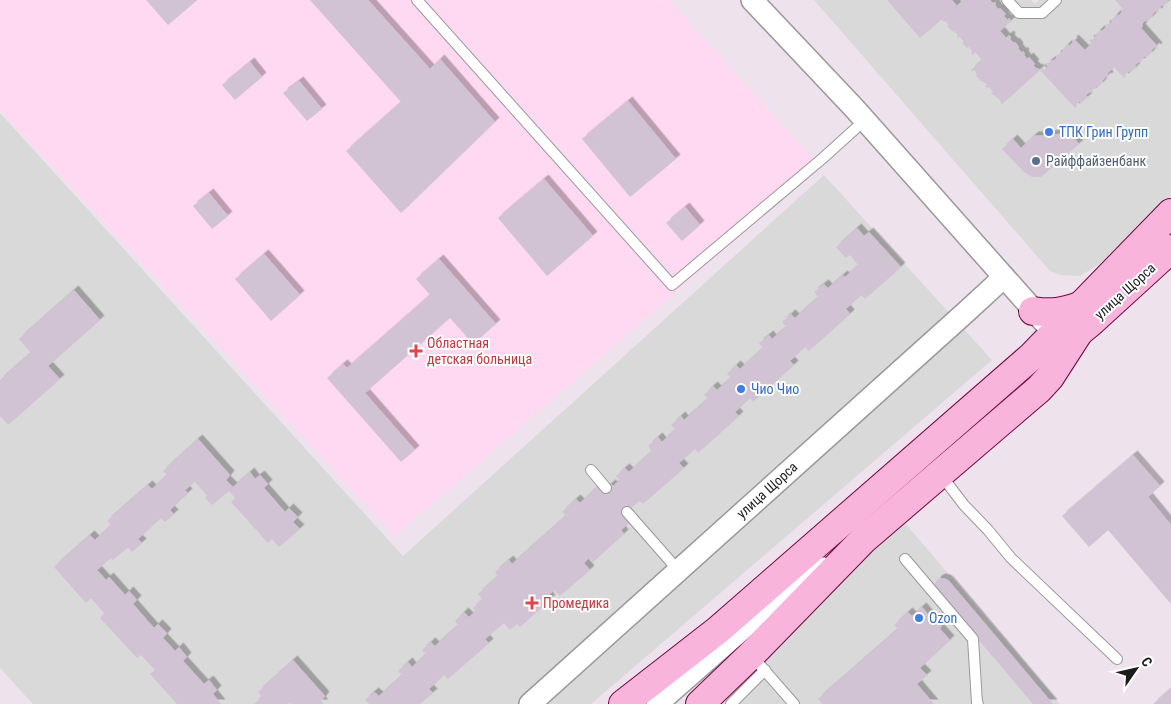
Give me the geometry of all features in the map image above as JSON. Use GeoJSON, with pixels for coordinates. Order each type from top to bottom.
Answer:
{"type":"FeatureCollection","features":[{"type":"Feature","properties":{"kind":"main road"},"geometry":{"type":"LineString","coordinates":[[1068,331],[1171,213]]}},
{"type":"Feature","properties":{"kind":"main road","name":"улица Щорса"},"geometry":{"type":"LineString","coordinates":[[622,704],[718,630],[1032,356],[1068,331],[1171,249]]}},
{"type":"Feature","properties":{"kind":"main road"},"geometry":{"type":"LineString","coordinates":[[1033,310],[1047,313],[1063,312],[1068,331]]}},
{"type":"Feature","properties":{"kind":"main road","name":"улица Щорса"},"geometry":{"type":"LineString","coordinates":[[700,704],[758,662],[864,539],[1039,389],[1050,377],[1068,331]]}},
{"type":"Feature","properties":{"kind":"street"},"geometry":{"type":"LineString","coordinates":[[752,0],[860,115],[1033,310],[1068,331]]}},
{"type":"Feature","properties":{"kind":"street","name":"улица Щорса"},"geometry":{"type":"LineString","coordinates":[[530,704],[1004,277]]}},
{"type":"Feature","properties":{"kind":"street","name":"улица Щорса"},"geometry":{"type":"LineString","coordinates":[[657,704],[756,617],[864,539]]}},
{"type":"Feature","properties":{"kind":"street"},"geometry":{"type":"LineString","coordinates":[[646,704],[718,630]]}},
{"type":"Feature","properties":{"kind":"lane"},"geometry":{"type":"LineString","coordinates":[[417,0],[672,285],[823,158],[860,115]]}},
{"type":"Feature","properties":{"kind":"lane"},"geometry":{"type":"LineString","coordinates":[[1007,0],[1019,13],[1042,13],[1056,0]]}},
{"type":"Feature","properties":{"kind":"lane"},"geometry":{"type":"LineString","coordinates":[[591,470],[606,488]]}},
{"type":"Feature","properties":{"kind":"lane"},"geometry":{"type":"LineString","coordinates":[[940,474],[964,505],[1011,558],[1117,659]]}},
{"type":"Feature","properties":{"kind":"lane"},"geometry":{"type":"LineString","coordinates":[[627,512],[678,570]]}},
{"type":"Feature","properties":{"kind":"lane"},"geometry":{"type":"LineString","coordinates":[[905,560],[973,639],[978,704]]}},
{"type":"Feature","properties":{"kind":"lane"},"geometry":{"type":"LineString","coordinates":[[731,704],[758,662],[794,704]]}},
{"type":"Feature","properties":{"kind":"shaded area","name":"Областная детская больница"},"geometry":{"type":"Polygon","coordinates":[[[0,0],[669,0],[820,167],[395,536],[0,110],[0,0]]]}},
{"type":"Feature","properties":{"kind":"shaded area"},"geometry":{"type":"Polygon","coordinates":[[[814,0],[1031,0],[1035,4],[1039,0],[1171,0],[1171,196],[1101,263],[1080,276],[1061,275],[1050,271],[814,0]]]}},
{"type":"Feature","properties":{"kind":"shaded area"},"geometry":{"type":"Polygon","coordinates":[[[0,113],[403,556],[824,175],[992,360],[591,704],[33,704],[0,668],[0,113]]]}},
{"type":"Feature","properties":{"kind":"shaded area"},"geometry":{"type":"Polygon","coordinates":[[[904,522],[1060,704],[709,704],[904,522]]]}},
{"type":"Feature","properties":{"kind":"building"},"geometry":{"type":"Polygon","coordinates":[[[146,0],[194,0],[195,2],[168,25],[146,0]]]}},
{"type":"Feature","properties":{"kind":"building"},"geometry":{"type":"Polygon","coordinates":[[[310,0],[368,0],[430,69],[440,59],[495,122],[401,213],[346,151],[401,102],[310,0]]]}},
{"type":"Feature","properties":{"kind":"building"},"geometry":{"type":"Polygon","coordinates":[[[887,0],[952,0],[957,6],[920,38],[887,0]]]}},
{"type":"Feature","properties":{"kind":"building"},"geometry":{"type":"Polygon","coordinates":[[[964,0],[990,0],[993,3],[995,2],[998,9],[1000,8],[1006,14],[1004,16],[1011,21],[1000,31],[1006,38],[1009,35],[1010,39],[1015,42],[1022,53],[1023,51],[1027,59],[1029,57],[1035,64],[1033,65],[1040,70],[1002,104],[991,93],[993,92],[989,87],[987,88],[985,86],[987,85],[976,76],[977,74],[974,70],[972,72],[971,70],[982,60],[975,52],[973,55],[971,53],[972,51],[969,47],[967,48],[962,43],[964,42],[960,37],[958,38],[958,35],[942,20],[964,0]]]}},
{"type":"Feature","properties":{"kind":"building"},"geometry":{"type":"Polygon","coordinates":[[[1115,0],[1167,0],[1169,2],[1162,5],[1157,13],[1156,11],[1147,22],[1146,20],[1142,24],[1141,28],[1158,47],[1156,49],[1155,47],[1147,57],[1145,56],[1140,63],[1135,65],[1136,67],[1130,73],[1129,71],[1124,78],[1114,67],[1107,74],[1109,76],[1091,93],[1086,95],[1088,97],[1081,103],[1080,101],[1075,108],[1040,70],[1042,68],[1044,70],[1048,66],[1046,65],[1053,61],[1074,39],[1085,50],[1092,43],[1089,40],[1092,40],[1100,30],[1102,31],[1107,24],[1112,22],[1111,20],[1117,14],[1118,16],[1122,12],[1123,9],[1115,0]]]}},
{"type":"Feature","properties":{"kind":"building"},"geometry":{"type":"Polygon","coordinates":[[[250,62],[262,77],[235,100],[222,85],[250,62]]]}},
{"type":"Feature","properties":{"kind":"building"},"geometry":{"type":"Polygon","coordinates":[[[299,81],[322,109],[307,121],[283,93],[299,81]]]}},
{"type":"Feature","properties":{"kind":"building"},"geometry":{"type":"Polygon","coordinates":[[[628,101],[676,159],[630,197],[582,139],[628,101]]]}},
{"type":"Feature","properties":{"kind":"building","name":"Райффайзенбанк"},"geometry":{"type":"Polygon","coordinates":[[[1070,133],[1079,144],[1041,177],[1032,177],[1024,172],[1002,149],[1013,139],[1021,148],[1034,136],[1070,133]]]}},
{"type":"Feature","properties":{"kind":"building"},"geometry":{"type":"Polygon","coordinates":[[[544,179],[593,236],[547,276],[498,218],[544,179]]]}},
{"type":"Feature","properties":{"kind":"building"},"geometry":{"type":"Polygon","coordinates":[[[209,193],[228,216],[212,229],[193,206],[209,193]]]}},
{"type":"Feature","properties":{"kind":"building"},"geometry":{"type":"Polygon","coordinates":[[[685,207],[700,225],[682,241],[666,223],[685,207]]]}},
{"type":"Feature","properties":{"kind":"building"},"geometry":{"type":"Polygon","coordinates":[[[857,228],[864,236],[869,232],[901,267],[865,299],[861,295],[846,309],[850,314],[809,351],[805,347],[790,361],[794,365],[753,402],[750,398],[735,412],[739,416],[698,453],[695,449],[679,463],[684,468],[643,504],[639,501],[623,515],[629,523],[621,530],[624,534],[593,562],[589,558],[584,563],[590,570],[560,596],[554,590],[548,596],[551,599],[520,627],[517,624],[510,630],[504,623],[485,639],[489,643],[448,679],[444,675],[429,689],[433,693],[420,704],[369,704],[365,700],[374,692],[379,696],[402,675],[398,671],[408,662],[412,667],[426,654],[422,650],[431,642],[435,646],[458,625],[455,621],[464,612],[469,617],[476,611],[473,608],[482,599],[478,594],[498,576],[495,572],[509,560],[512,564],[566,516],[562,512],[576,499],[580,503],[597,487],[602,492],[611,484],[613,486],[620,480],[616,476],[625,468],[629,472],[652,451],[648,446],[658,437],[662,442],[675,429],[671,425],[681,416],[684,420],[708,399],[704,395],[713,386],[717,390],[731,378],[727,374],[736,365],[740,369],[763,348],[759,343],[769,335],[772,339],[786,327],[782,322],[791,314],[795,318],[818,297],[814,292],[824,284],[828,288],[843,275],[845,277],[858,265],[850,255],[846,258],[836,247],[857,228]]]}},
{"type":"Feature","properties":{"kind":"building"},"geometry":{"type":"Polygon","coordinates":[[[264,254],[300,295],[271,321],[235,279],[264,254]]]}},
{"type":"Feature","properties":{"kind":"building"},"geometry":{"type":"Polygon","coordinates":[[[439,259],[496,324],[473,344],[450,318],[365,393],[415,450],[401,462],[327,378],[343,364],[347,368],[430,295],[416,279],[439,259]]]}},
{"type":"Feature","properties":{"kind":"building"},"geometry":{"type":"Polygon","coordinates":[[[74,290],[100,320],[48,366],[60,379],[8,425],[0,416],[0,380],[31,353],[19,339],[74,290]]]}},
{"type":"Feature","properties":{"kind":"building"},"geometry":{"type":"Polygon","coordinates":[[[198,439],[230,475],[226,480],[233,487],[250,472],[255,479],[260,475],[268,484],[264,488],[285,512],[289,508],[298,517],[293,522],[300,529],[279,547],[272,539],[268,543],[231,502],[235,498],[229,491],[212,505],[195,482],[185,490],[188,493],[170,510],[174,514],[165,522],[161,518],[138,539],[142,543],[132,552],[128,547],[113,560],[111,558],[97,570],[106,580],[109,577],[125,595],[129,591],[137,600],[133,604],[154,628],[158,624],[167,633],[163,638],[175,651],[179,647],[187,657],[183,661],[204,684],[209,680],[217,690],[213,694],[221,704],[177,704],[150,674],[155,670],[141,655],[137,658],[100,618],[104,613],[91,598],[86,603],[54,567],[90,535],[95,540],[111,525],[107,521],[148,485],[152,489],[167,475],[163,471],[198,439]]]}},
{"type":"Feature","properties":{"kind":"building"},"geometry":{"type":"Polygon","coordinates":[[[1133,455],[1160,486],[1148,497],[1171,525],[1171,604],[1108,530],[1089,547],[1062,516],[1133,455]]]}},
{"type":"Feature","properties":{"kind":"building"},"geometry":{"type":"Polygon","coordinates":[[[941,578],[949,581],[1053,704],[1033,704],[937,591],[935,584],[941,578]]]}},
{"type":"Feature","properties":{"kind":"building"},"geometry":{"type":"Polygon","coordinates":[[[922,607],[932,619],[939,618],[942,625],[940,629],[950,640],[920,668],[927,675],[917,684],[934,704],[822,704],[818,699],[898,629],[894,625],[908,612],[912,616],[922,607]]]}},
{"type":"Feature","properties":{"kind":"building"},"geometry":{"type":"Polygon","coordinates":[[[293,660],[325,696],[321,701],[324,704],[254,704],[262,697],[258,692],[293,660]]]}},
{"type":"Feature","properties":{"kind":"building"},"geometry":{"type":"Polygon","coordinates":[[[1171,688],[1171,704],[1153,704],[1171,688]]]}},
{"type":"Feature","properties":{"kind":"place","name":"ТПК Грин Групп"},"geometry":{"type":"Point","coordinates":[1049,132]}},
{"type":"Feature","properties":{"kind":"place","name":"Райффайзенбанк"},"geometry":{"type":"Point","coordinates":[1036,161]}},
{"type":"Feature","properties":{"kind":"place","name":"Областная детская больница"},"geometry":{"type":"Point","coordinates":[416,351]}},
{"type":"Feature","properties":{"kind":"place","name":"Чио Чио"},"geometry":{"type":"Point","coordinates":[741,389]}},
{"type":"Feature","properties":{"kind":"place","name":"Промедика"},"geometry":{"type":"Point","coordinates":[532,603]}},
{"type":"Feature","properties":{"kind":"place","name":"Ozon"},"geometry":{"type":"Point","coordinates":[919,618]}}]}
